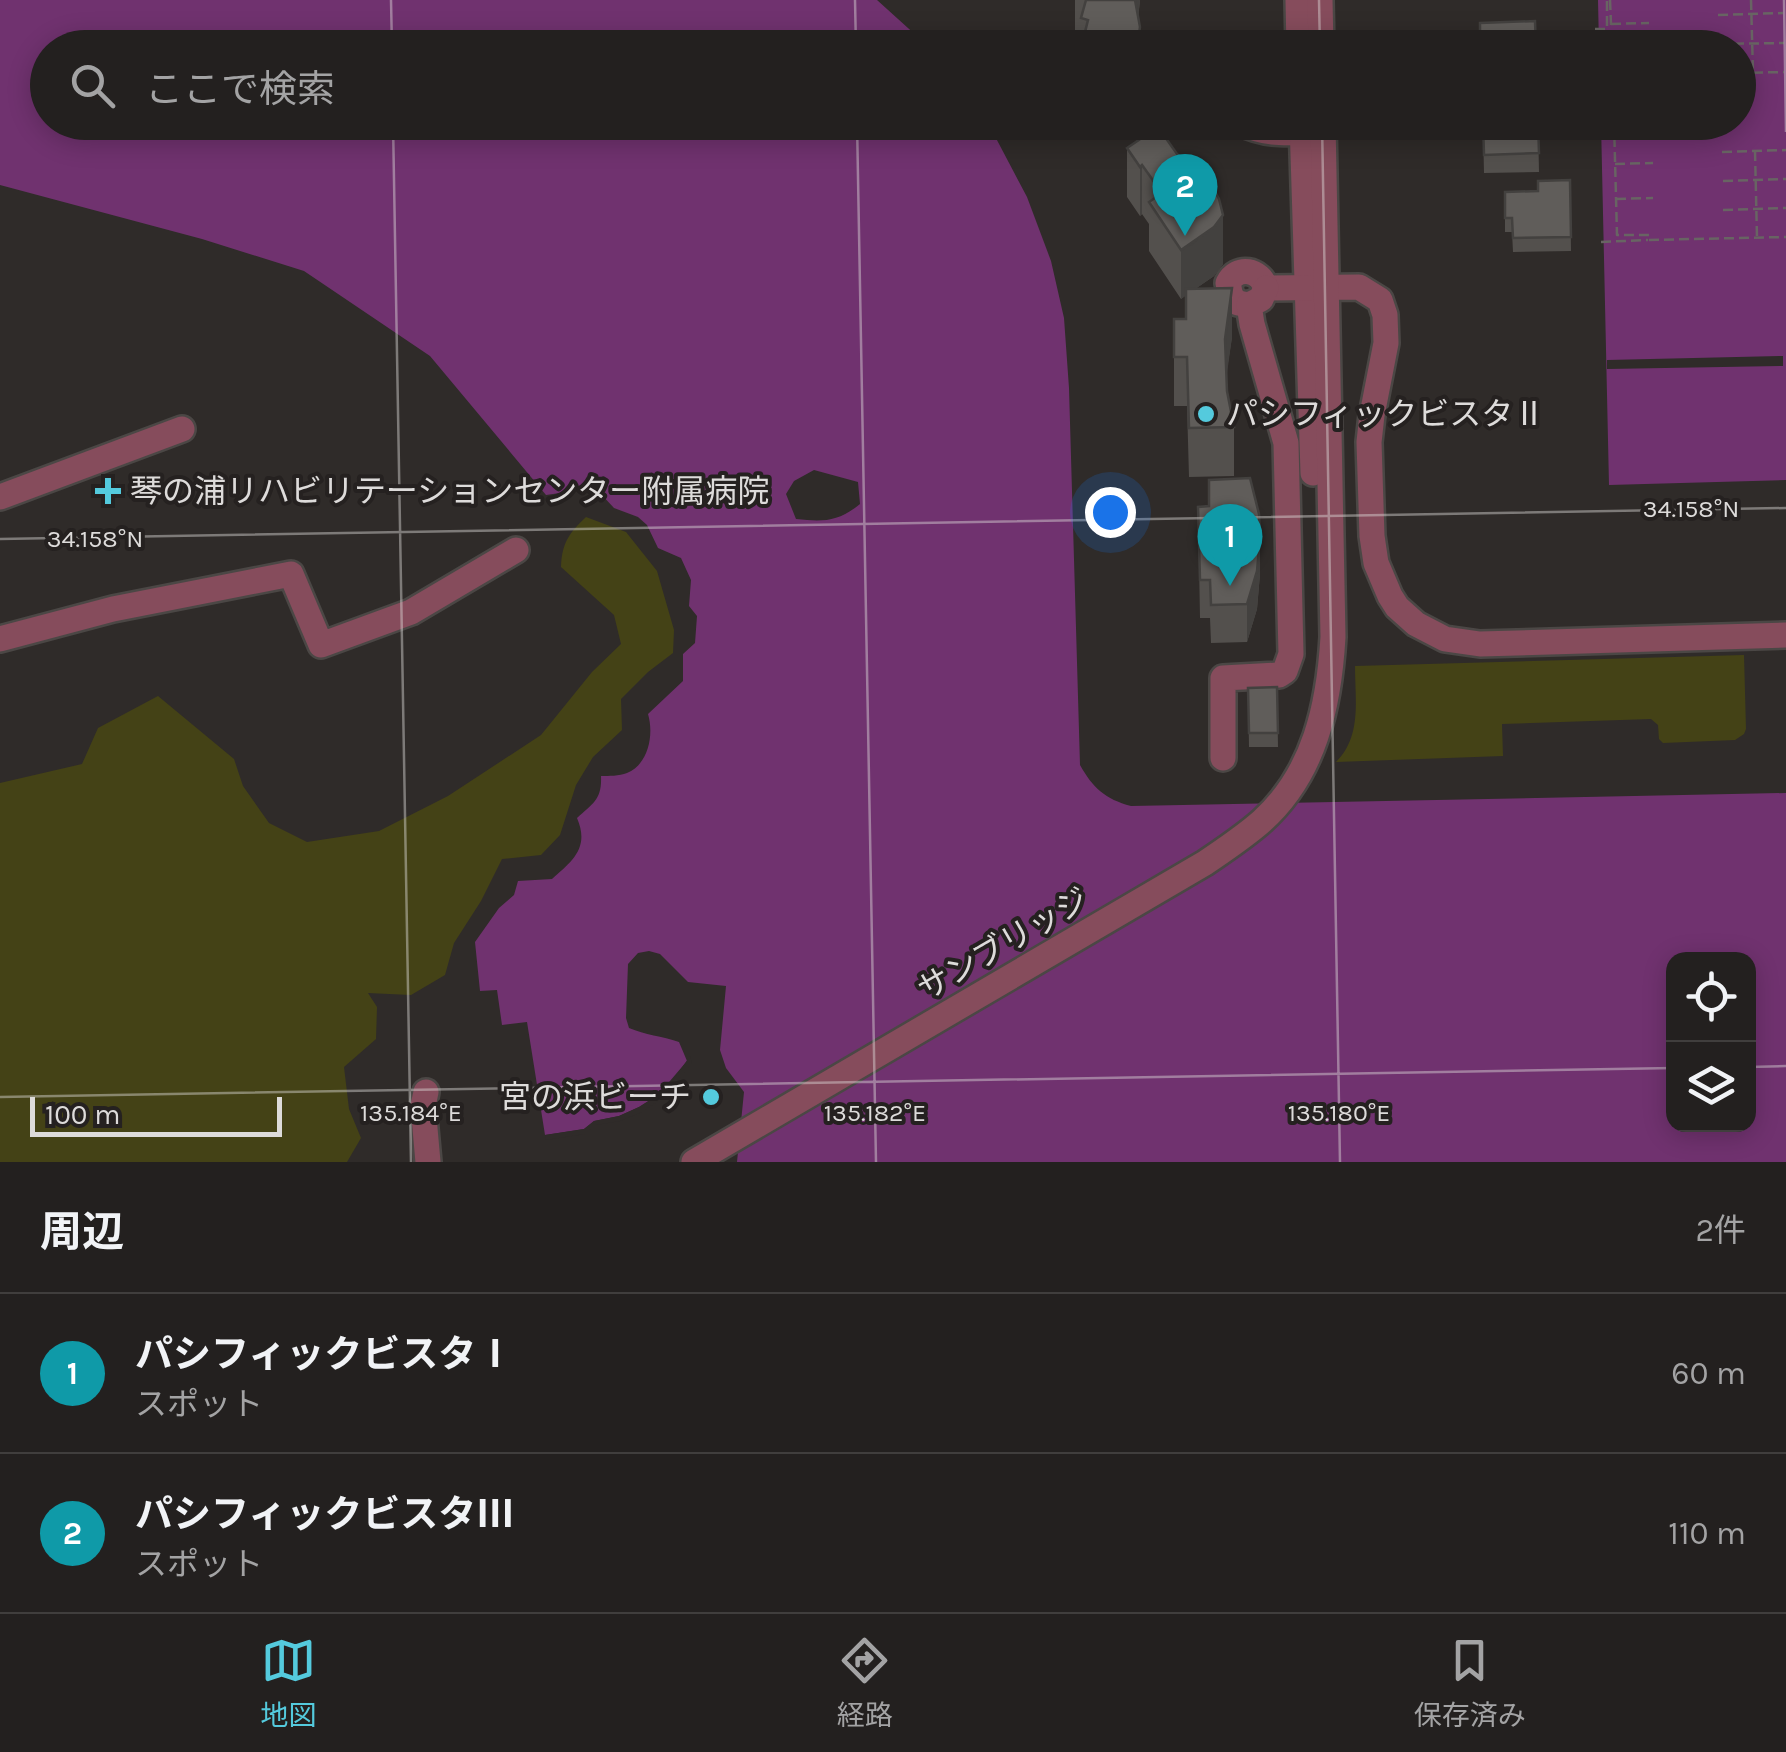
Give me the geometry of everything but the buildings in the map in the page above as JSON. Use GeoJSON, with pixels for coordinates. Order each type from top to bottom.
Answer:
{"type":"FeatureCollection","features":[{"type":"Feature","properties":{"kind":"street"},"geometry":{"type":"LineString","coordinates":[[1298,0],[1299,30]]}},
{"type":"Feature","properties":{"kind":"street"},"geometry":{"type":"LineString","coordinates":[[1320,0],[1321,30]]}},
{"type":"Feature","properties":{"kind":"street"},"geometry":{"type":"LineString","coordinates":[[1312,140],[1317,288]]}},
{"type":"Feature","properties":{"kind":"street"},"geometry":{"type":"LineString","coordinates":[[1224,758],[1223,678],[1279,676],[1291,654],[1286,443],[1252,324],[1258,296],[1359,287],[1374,295],[1384,308],[1386,343],[1370,442],[1372,536],[1384,585],[1398,607],[1416,624],[1445,639],[1480,644],[1786,636]]}},
{"type":"Feature","properties":{"kind":"street","name":"サンブリッジ"},"geometry":{"type":"LineString","coordinates":[[694,1162],[1205,863],[1264,820],[1285,796],[1313,748],[1321,692],[1317,288]]}},
{"type":"Feature","properties":{"kind":"street"},"geometry":{"type":"LineString","coordinates":[[0,497],[182,428]]}},
{"type":"Feature","properties":{"kind":"street"},"geometry":{"type":"LineString","coordinates":[[0,639],[113,609],[291,574],[321,645],[410,612],[516,550]]}},
{"type":"Feature","properties":{"kind":"street"},"geometry":{"type":"LineString","coordinates":[[426,1092],[423,1100],[428,1162]]}},
{"type":"Feature","properties":{"kind":"path"},"geometry":{"type":"LineString","coordinates":[[1609,0],[1611,30]]}},
{"type":"Feature","properties":{"kind":"path"},"geometry":{"type":"LineString","coordinates":[[1595,29],[1607,29],[1609,0]]}},
{"type":"Feature","properties":{"kind":"path"},"geometry":{"type":"LineString","coordinates":[[1751,0],[1752,30]]}},
{"type":"Feature","properties":{"kind":"path"},"geometry":{"type":"LineString","coordinates":[[1718,15],[1782,13]]}},
{"type":"Feature","properties":{"kind":"path"},"geometry":{"type":"LineString","coordinates":[[1611,24],[1650,23]]}},
{"type":"Feature","properties":{"kind":"path"},"geometry":{"type":"LineString","coordinates":[[1756,44],[1784,43]]}},
{"type":"Feature","properties":{"kind":"path"},"geometry":{"type":"LineString","coordinates":[[1756,73],[1784,72]]}},
{"type":"Feature","properties":{"kind":"path"},"geometry":{"type":"LineString","coordinates":[[1614,140],[1617,236],[1649,234],[1649,240]]}},
{"type":"Feature","properties":{"kind":"path"},"geometry":{"type":"LineString","coordinates":[[1722,152],[1786,150]]}},
{"type":"Feature","properties":{"kind":"path"},"geometry":{"type":"LineString","coordinates":[[1755,151],[1757,238]]}},
{"type":"Feature","properties":{"kind":"path"},"geometry":{"type":"LineString","coordinates":[[1615,164],[1653,163]]}},
{"type":"Feature","properties":{"kind":"path"},"geometry":{"type":"LineString","coordinates":[[1723,181],[1786,179]]}},
{"type":"Feature","properties":{"kind":"path"},"geometry":{"type":"LineString","coordinates":[[1616,198],[1654,198]]}},
{"type":"Feature","properties":{"kind":"path"},"geometry":{"type":"LineString","coordinates":[[1723,210],[1786,208]]}},
{"type":"Feature","properties":{"kind":"path"},"geometry":{"type":"LineString","coordinates":[[1601,242],[1786,237]]}},
{"type":"Feature","properties":{"kind":"shaded area"},"geometry":{"type":"Polygon","coordinates":[[[0,0],[877,0],[910,30],[30,30],[30,140],[997,140],[1027,197],[1051,261],[1064,318],[1080,765],[1090,780],[1107,796],[1131,806],[1786,793],[1786,1162],[737,1162],[744,1092],[726,1068],[720,1050],[726,986],[688,982],[660,954],[649,951],[638,953],[628,964],[629,1028],[679,1042],[687,1061],[658,1095],[639,1107],[594,1121],[584,1129],[545,1135],[527,1022],[502,1025],[497,990],[480,991],[475,942],[499,908],[514,895],[518,881],[552,879],[572,860],[581,838],[577,818],[598,796],[601,776],[627,773],[645,756],[650,739],[648,714],[683,681],[683,654],[695,643],[697,616],[689,606],[691,580],[681,558],[658,548],[647,525],[614,508],[600,493],[588,489],[546,495],[430,356],[304,271],[202,239],[0,185],[0,0]],[[814,470],[794,481],[786,494],[796,519],[830,519],[860,504],[858,482],[814,470]]]}},
{"type":"Feature","properties":{"kind":"shaded area"},"geometry":{"type":"Polygon","coordinates":[[[1598,0],[1786,0],[1786,480],[1609,485],[1601,140],[1756,140],[1756,30],[1599,30],[1598,0]]]}},
{"type":"Feature","properties":{"kind":"shaded area"},"geometry":{"type":"Polygon","coordinates":[[[586,517],[626,532],[657,571],[674,630],[673,653],[621,699],[622,730],[593,757],[576,785],[560,835],[541,855],[502,859],[454,943],[445,975],[411,995],[368,993],[377,1007],[376,1039],[344,1067],[349,1109],[361,1138],[347,1162],[0,1162],[0,783],[82,764],[98,728],[158,696],[234,759],[243,786],[269,823],[307,842],[379,831],[448,796],[541,735],[592,672],[621,644],[614,615],[561,567],[568,539],[586,517]]]}},
{"type":"Feature","properties":{"kind":"shaded area"},"geometry":{"type":"Polygon","coordinates":[[[1744,655],[1746,729],[1735,740],[1663,743],[1658,725],[1651,719],[1502,724],[1503,756],[1336,762],[1353,729],[1355,666],[1744,655]]]}},
{"type":"Feature","properties":{"kind":"pier"},"geometry":{"type":"Polygon","coordinates":[[[1783,356],[1783,366],[1607,369],[1607,360],[1783,356]]]}},
{"type":"Feature","properties":{"kind":"pier"},"geometry":{"type":"Polygon","coordinates":[[[690,1056],[692,1063],[677,1082],[642,1112],[596,1125],[585,1134],[546,1140],[545,1135],[584,1129],[594,1121],[639,1107],[674,1079],[690,1056]]]}},
{"type":"Feature","properties":{"kind":"place","name":"パシフィックビスタⅢ"},"geometry":{"type":"Point","coordinates":[1185,236]}},
{"type":"Feature","properties":{"kind":"place","name":"パシフィックビスタⅡ"},"geometry":{"type":"Point","coordinates":[1206,414]}},
{"type":"Feature","properties":{"kind":"place","name":"琴の浦リハビリテーションセンター附属病院"},"geometry":{"type":"Point","coordinates":[108,491]}},
{"type":"Feature","properties":{"kind":"place","name":"パシフィックビスタⅠ"},"geometry":{"type":"Point","coordinates":[1230,586]}},
{"type":"Feature","properties":{"kind":"place","name":"宮の浜ビーチ"},"geometry":{"type":"Point","coordinates":[711,1097]}}]}
